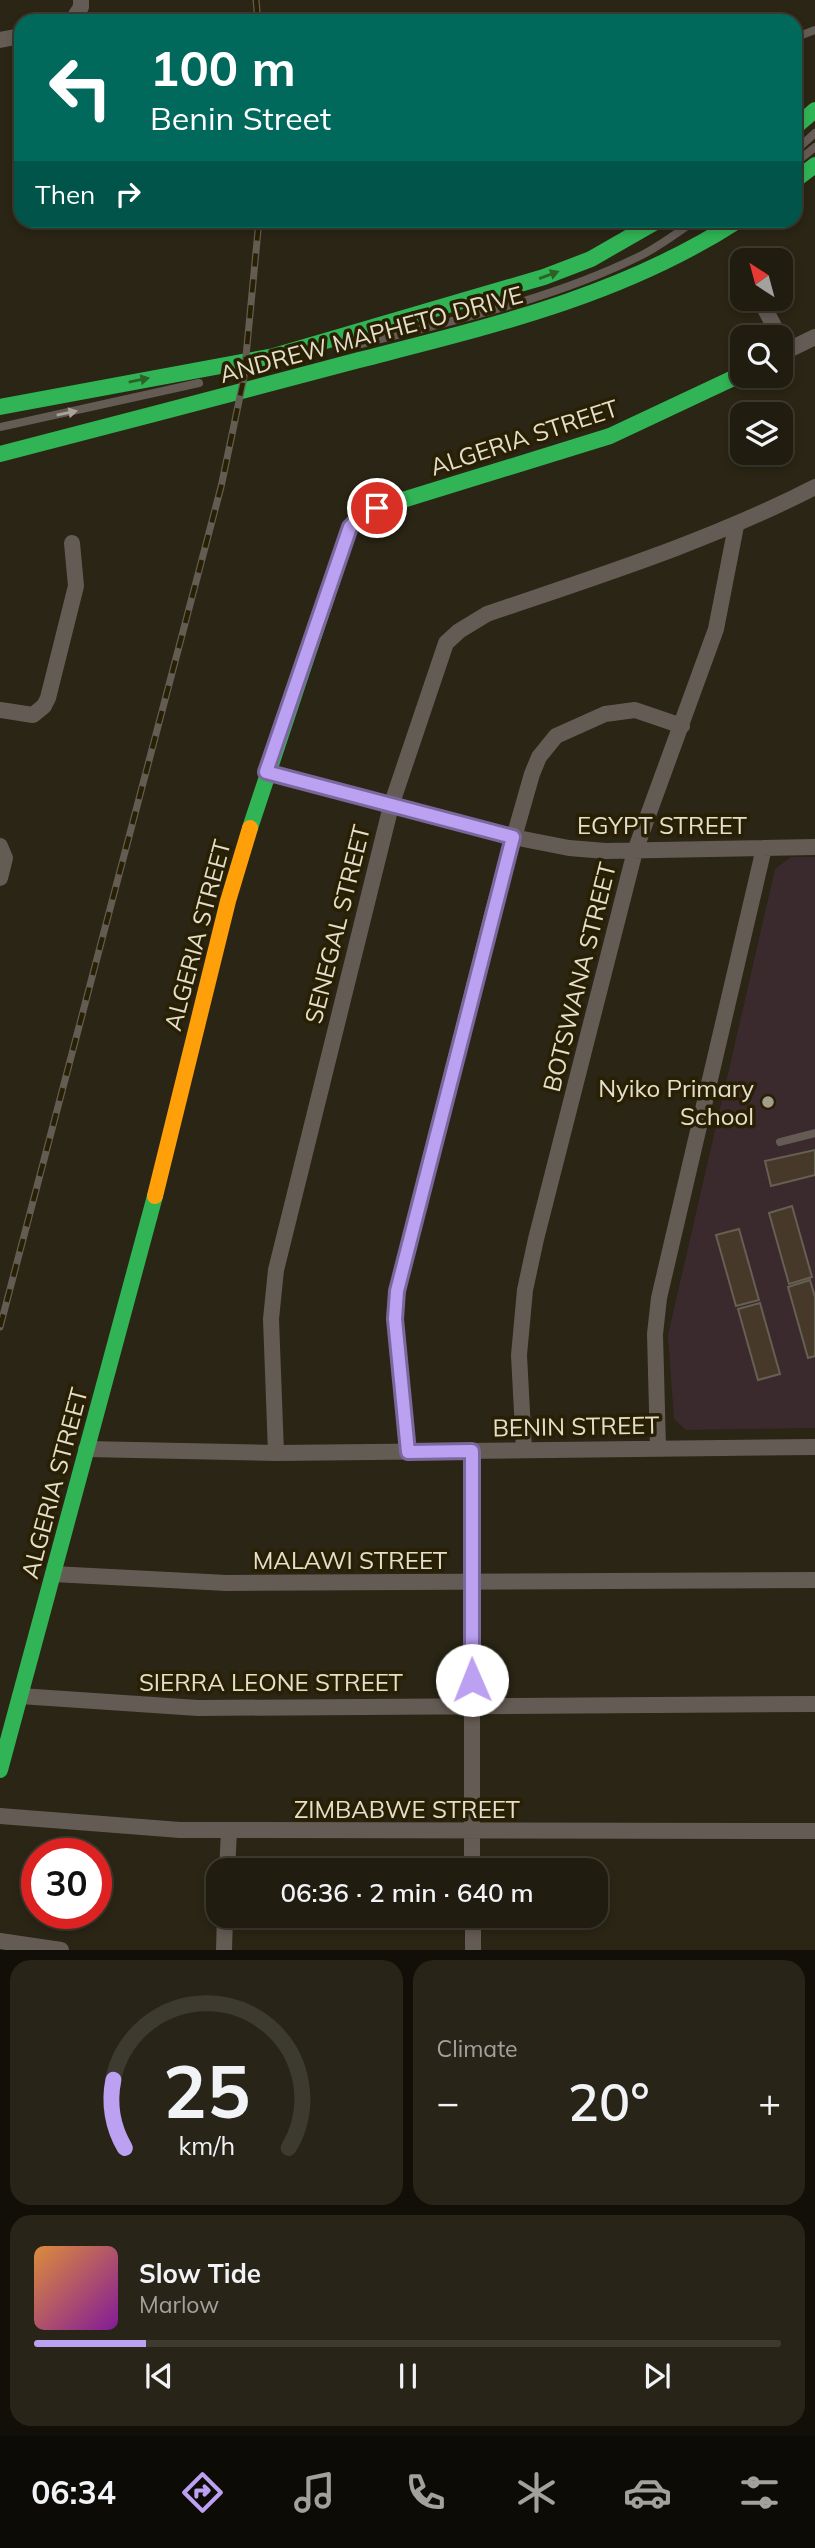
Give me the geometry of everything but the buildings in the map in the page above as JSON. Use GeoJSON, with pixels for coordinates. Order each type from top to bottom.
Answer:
{"type":"FeatureCollection","features":[{"type":"Feature","properties":{"kind":"street","name":"ANDREW MAPHETO DRIVE"},"geometry":{"type":"LineString","coordinates":[[0,407],[274,356],[544,277],[591,259],[645,228]]}},
{"type":"Feature","properties":{"kind":"street","name":"ANDREW MAPHETO DRIVE"},"geometry":{"type":"LineString","coordinates":[[0,454],[529,316],[583,299],[654,269],[725,228]]}},
{"type":"Feature","properties":{"kind":"street"},"geometry":{"type":"LineString","coordinates":[[793,342],[815,337]]}},
{"type":"Feature","properties":{"kind":"street","name":"ALGERIA STREET"},"geometry":{"type":"LineString","coordinates":[[0,1770],[158,1184],[228,901],[266,772],[335,567],[355,521],[377,508],[610,436],[730,380]]}},
{"type":"Feature","properties":{"kind":"street","name":"SENEGAL STREET"},"geometry":{"type":"LineString","coordinates":[[276,1453],[271,1319],[276,1270],[391,806],[446,643],[459,631],[487,614],[736,526],[815,487]]}},
{"type":"Feature","properties":{"kind":"street","name":"BOTSWANA STREET"},"geometry":{"type":"LineString","coordinates":[[524,1450],[519,1354],[525,1290],[536,1239],[635,851],[716,629],[736,526]]}},
{"type":"Feature","properties":{"kind":"street"},"geometry":{"type":"LineString","coordinates":[[0,710],[33,715],[44,706],[48,698],[76,586],[72,543]]}},
{"type":"Feature","properties":{"kind":"street"},"geometry":{"type":"LineString","coordinates":[[408,1452],[395,1319],[397,1291],[513,837],[539,757],[547,745],[565,730],[605,714],[622,711],[652,714],[682,726]]}},
{"type":"Feature","properties":{"kind":"street","name":"EGYPT STREET"},"geometry":{"type":"LineString","coordinates":[[266,772],[513,837],[569,848],[635,851],[815,847]]}},
{"type":"Feature","properties":{"kind":"street"},"geometry":{"type":"LineString","coordinates":[[0,846],[5,858],[0,878]]}},
{"type":"Feature","properties":{"kind":"street"},"geometry":{"type":"LineString","coordinates":[[658,1447],[655,1334],[659,1298],[764,848]]}},
{"type":"Feature","properties":{"kind":"street","name":"BENIN STREET"},"geometry":{"type":"LineString","coordinates":[[86,1449],[276,1453],[815,1447]]}},
{"type":"Feature","properties":{"kind":"street"},"geometry":{"type":"LineString","coordinates":[[472,1451],[472,1858]]}},
{"type":"Feature","properties":{"kind":"street","name":"MALAWI STREET"},"geometry":{"type":"LineString","coordinates":[[53,1574],[227,1583],[815,1580]]}},
{"type":"Feature","properties":{"kind":"street","name":"SIERRA LEONE STREET"},"geometry":{"type":"LineString","coordinates":[[20,1696],[198,1708],[472,1704],[815,1704]]}},
{"type":"Feature","properties":{"kind":"street","name":"ZIMBABWE STREET"},"geometry":{"type":"LineString","coordinates":[[0,1816],[111,1826],[229,1830],[815,1831]]}},
{"type":"Feature","properties":{"kind":"street"},"geometry":{"type":"LineString","coordinates":[[228,1858],[229,1830]]}},
{"type":"Feature","properties":{"kind":"street"},"geometry":{"type":"LineString","coordinates":[[224,1950],[225,1928]]}},
{"type":"Feature","properties":{"kind":"street"},"geometry":{"type":"LineString","coordinates":[[473,1928],[473,1950]]}},
{"type":"Feature","properties":{"kind":"street"},"geometry":{"type":"LineString","coordinates":[[0,1941],[61,1950]]}},
{"type":"Feature","properties":{"kind":"lane"},"geometry":{"type":"LineString","coordinates":[[802,145],[815,133]]}},
{"type":"Feature","properties":{"kind":"lane"},"geometry":{"type":"LineString","coordinates":[[355,345],[534,298],[643,254],[684,228]]}},
{"type":"Feature","properties":{"kind":"lane"},"geometry":{"type":"LineString","coordinates":[[89,420],[474,324],[579,291],[647,262],[698,232]]}},
{"type":"Feature","properties":{"kind":"lane"},"geometry":{"type":"LineString","coordinates":[[252,371],[291,362]]}},
{"type":"Feature","properties":{"kind":"lane"},"geometry":{"type":"LineString","coordinates":[[0,427],[214,380]]}},
{"type":"Feature","properties":{"kind":"lane"},"geometry":{"type":"LineString","coordinates":[[780,1142],[815,1133]]}},
{"type":"Feature","properties":{"kind":"shaded area","name":"Nyiko Primary School"},"geometry":{"type":"Polygon","coordinates":[[[791,857],[815,857],[815,1428],[686,1430],[674,1419],[668,1335],[775,869],[791,857]]]}},
{"type":"Feature","properties":{"kind":"railway"},"geometry":{"type":"LineString","coordinates":[[256,0],[257,14]]}},
{"type":"Feature","properties":{"kind":"railway"},"geometry":{"type":"LineString","coordinates":[[0,1327],[221,487],[244,377],[258,228]]}},
{"type":"Feature","properties":{"kind":"traffic: fast"},"geometry":{"type":"LineString","coordinates":[[802,121],[815,110]]}},
{"type":"Feature","properties":{"kind":"traffic: fast"},"geometry":{"type":"LineString","coordinates":[[802,175],[815,165]]}},
{"type":"Feature","properties":{"kind":"traffic: fast"},"geometry":{"type":"LineString","coordinates":[[0,407],[274,356],[544,277],[591,259],[645,228]]}},
{"type":"Feature","properties":{"kind":"traffic: fast"},"geometry":{"type":"LineString","coordinates":[[0,454],[555,306],[649,269],[725,228]]}},
{"type":"Feature","properties":{"kind":"traffic: fast"},"geometry":{"type":"LineString","coordinates":[[250,828],[350,527],[361,516],[377,508],[610,436],[730,380]]}},
{"type":"Feature","properties":{"kind":"traffic: fast"},"geometry":{"type":"LineString","coordinates":[[0,1770],[155,1196]]}},
{"type":"Feature","properties":{"kind":"traffic: slow"},"geometry":{"type":"LineString","coordinates":[[155,1196],[228,901],[250,828]]}},
{"type":"Feature","properties":{"kind":"place","name":"Nyiko Primary School"},"geometry":{"type":"Point","coordinates":[768,1102]}},
{"type":"Feature","properties":{"kind":"route"},"geometry":{"type":"LineString","coordinates":[[377,508],[355,521],[344,541],[266,772],[513,837],[395,1304],[408,1452],[472,1451],[472,1680]]}}]}
